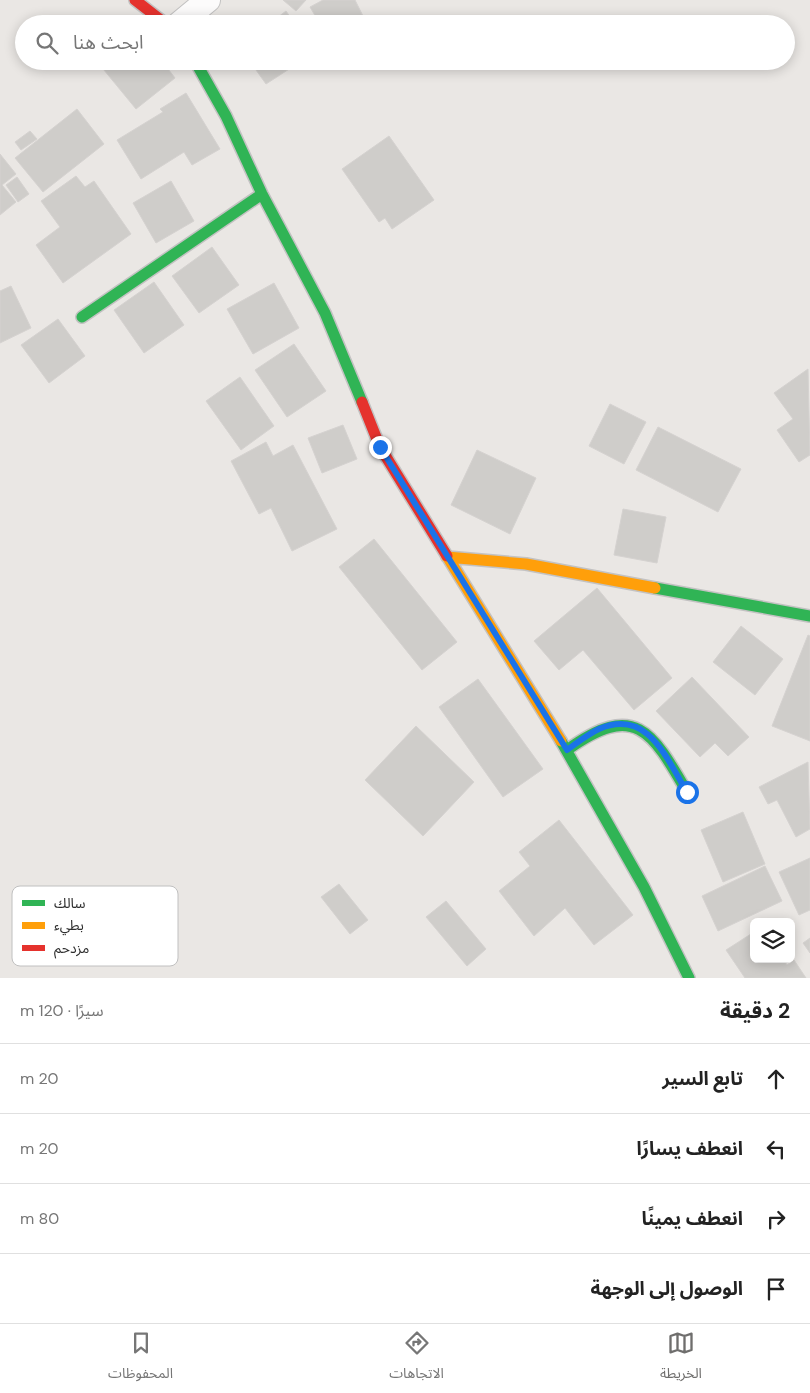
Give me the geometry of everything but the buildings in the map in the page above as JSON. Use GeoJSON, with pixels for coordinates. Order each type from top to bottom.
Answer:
{"type":"FeatureCollection","features":[{"type":"Feature","properties":{"kind":"main road"},"geometry":{"type":"LineString","coordinates":[[135,0],[154,15]]}},
{"type":"Feature","properties":{"kind":"main road"},"geometry":{"type":"LineString","coordinates":[[200,70],[226,116],[262,194],[325,314],[380,447],[567,750],[644,887],[689,978]]}},
{"type":"Feature","properties":{"kind":"main road"},"geometry":{"type":"LineString","coordinates":[[82,318],[262,194]]}},
{"type":"Feature","properties":{"kind":"main road"},"geometry":{"type":"LineString","coordinates":[[447,557],[526,564],[810,616]]}},
{"type":"Feature","properties":{"kind":"main road"},"geometry":{"type":"LineString","coordinates":[[567,750],[598,730],[614,725],[636,726],[652,736],[687,792]]}},
{"type":"Feature","properties":{"kind":"street"},"geometry":{"type":"LineString","coordinates":[[190,15],[208,0]]}},
{"type":"Feature","properties":{"kind":"traffic: fast"},"geometry":{"type":"LineString","coordinates":[[200,70],[226,116],[262,194],[325,313],[362,402]]}},
{"type":"Feature","properties":{"kind":"traffic: fast"},"geometry":{"type":"LineString","coordinates":[[82,317],[262,194]]}},
{"type":"Feature","properties":{"kind":"traffic: fast"},"geometry":{"type":"LineString","coordinates":[[655,588],[810,616]]}},
{"type":"Feature","properties":{"kind":"traffic: fast"},"geometry":{"type":"LineString","coordinates":[[567,750],[590,735],[610,727],[626,726],[639,730],[652,739],[663,753],[687,792]]}},
{"type":"Feature","properties":{"kind":"traffic: fast"},"geometry":{"type":"LineString","coordinates":[[561,741],[644,887],[689,978]]}},
{"type":"Feature","properties":{"kind":"traffic: slow"},"geometry":{"type":"LineString","coordinates":[[447,556],[561,741]]}},
{"type":"Feature","properties":{"kind":"traffic: slow"},"geometry":{"type":"LineString","coordinates":[[447,557],[526,564],[655,588]]}},
{"type":"Feature","properties":{"kind":"traffic: jam"},"geometry":{"type":"LineString","coordinates":[[135,0],[154,15]]}},
{"type":"Feature","properties":{"kind":"traffic: jam"},"geometry":{"type":"LineString","coordinates":[[362,402],[380,447],[447,556]]}},
{"type":"Feature","properties":{"kind":"route"},"geometry":{"type":"LineString","coordinates":[[380,447],[567,750],[598,730],[614,725],[636,726],[652,736],[687,792]]}}]}
